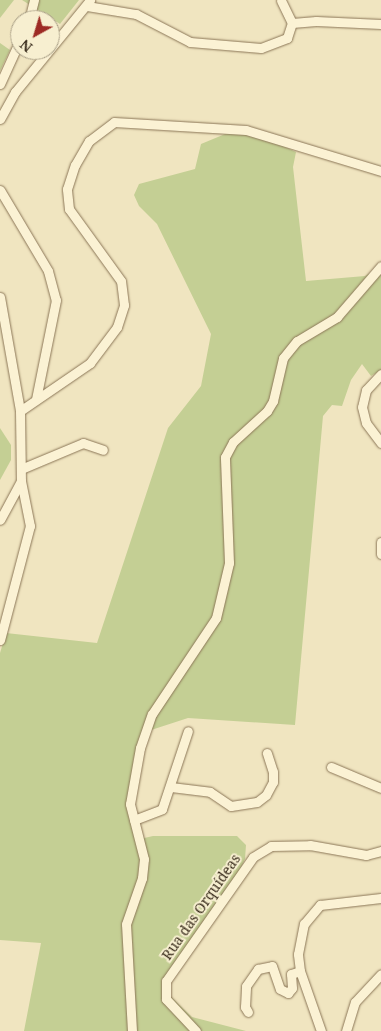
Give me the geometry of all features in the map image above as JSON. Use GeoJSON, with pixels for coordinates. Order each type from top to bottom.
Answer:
{"type":"FeatureCollection","features":[{"type":"Feature","properties":{"kind":"street"},"geometry":{"type":"LineString","coordinates":[[0,118],[15,92],[88,3],[136,14],[190,42],[261,48],[278,44],[286,38],[292,23],[281,0]]}},
{"type":"Feature","properties":{"kind":"street"},"geometry":{"type":"LineString","coordinates":[[292,23],[316,21],[381,24]]}},
{"type":"Feature","properties":{"kind":"street"},"geometry":{"type":"LineString","coordinates":[[0,84],[11,60]]}},
{"type":"Feature","properties":{"kind":"street"},"geometry":{"type":"LineString","coordinates":[[20,411],[90,363],[117,327],[124,305],[121,281],[69,209],[67,189],[74,165],[89,141],[114,122],[246,130],[381,171]]}},
{"type":"Feature","properties":{"kind":"street"},"geometry":{"type":"LineString","coordinates":[[0,190],[48,270],[56,300],[36,399]]}},
{"type":"Feature","properties":{"kind":"street"},"geometry":{"type":"LineString","coordinates":[[132,1031],[126,924],[142,878],[144,859],[130,804],[140,748],[152,714],[216,618],[229,563],[225,457],[233,442],[267,411],[273,401],[282,358],[297,341],[337,317],[381,266]]}},
{"type":"Feature","properties":{"kind":"street"},"geometry":{"type":"LineString","coordinates":[[0,297],[20,411],[21,481],[30,526],[0,640]]}},
{"type":"Feature","properties":{"kind":"street"},"geometry":{"type":"LineString","coordinates":[[381,374],[366,390],[362,407],[366,423],[381,442]]}},
{"type":"Feature","properties":{"kind":"street"},"geometry":{"type":"LineString","coordinates":[[21,469],[83,443],[103,450]]}},
{"type":"Feature","properties":{"kind":"street"},"geometry":{"type":"LineString","coordinates":[[0,520],[21,481]]}},
{"type":"Feature","properties":{"kind":"street"},"geometry":{"type":"LineString","coordinates":[[381,542],[381,554]]}},
{"type":"Feature","properties":{"kind":"street"},"geometry":{"type":"LineString","coordinates":[[134,820],[160,811],[172,786],[188,731]]}},
{"type":"Feature","properties":{"kind":"street"},"geometry":{"type":"LineString","coordinates":[[172,786],[210,792],[230,806],[256,802],[266,795],[273,782],[268,752]]}},
{"type":"Feature","properties":{"kind":"street"},"geometry":{"type":"LineString","coordinates":[[331,767],[381,788]]}},
{"type":"Feature","properties":{"kind":"street","name":"Rua das Orquídeas"},"geometry":{"type":"LineString","coordinates":[[196,1031],[166,999],[166,981],[253,857],[271,846],[310,845],[366,855],[381,851]]}},
{"type":"Feature","properties":{"kind":"street"},"geometry":{"type":"LineString","coordinates":[[321,1031],[300,971],[298,954],[304,924],[320,905],[381,898]]}},
{"type":"Feature","properties":{"kind":"street"},"geometry":{"type":"LineString","coordinates":[[248,1012],[245,1006],[246,986],[258,969],[272,966],[280,989],[288,993],[292,988],[291,974],[300,971]]}},
{"type":"Feature","properties":{"kind":"street"},"geometry":{"type":"LineString","coordinates":[[346,1031],[355,1002],[381,974]]}},
{"type":"Feature","properties":{"kind":"green space"},"geometry":{"type":"Polygon","coordinates":[[[0,0],[14,0],[0,18],[0,0]]]}},
{"type":"Feature","properties":{"kind":"green space"},"geometry":{"type":"Polygon","coordinates":[[[22,0],[79,0],[60,24],[60,10],[38,10],[22,0]]]}},
{"type":"Feature","properties":{"kind":"green space"},"geometry":{"type":"Polygon","coordinates":[[[0,43],[10,50],[0,71],[0,43]]]}},
{"type":"Feature","properties":{"kind":"green space"},"geometry":{"type":"Polygon","coordinates":[[[230,132],[270,140],[296,152],[293,167],[306,281],[365,276],[381,266],[381,370],[371,376],[362,364],[351,380],[342,406],[332,405],[323,416],[295,725],[188,718],[145,732],[134,757],[127,809],[140,839],[153,836],[237,836],[246,845],[245,859],[240,870],[165,991],[192,1017],[246,1031],[24,1031],[41,943],[0,940],[0,653],[6,633],[97,643],[168,428],[201,386],[211,334],[157,224],[139,206],[134,195],[139,184],[195,169],[201,144],[230,132]]]}},
{"type":"Feature","properties":{"kind":"green space"},"geometry":{"type":"Polygon","coordinates":[[[0,428],[11,445],[11,460],[0,480],[0,428]]]}}]}
